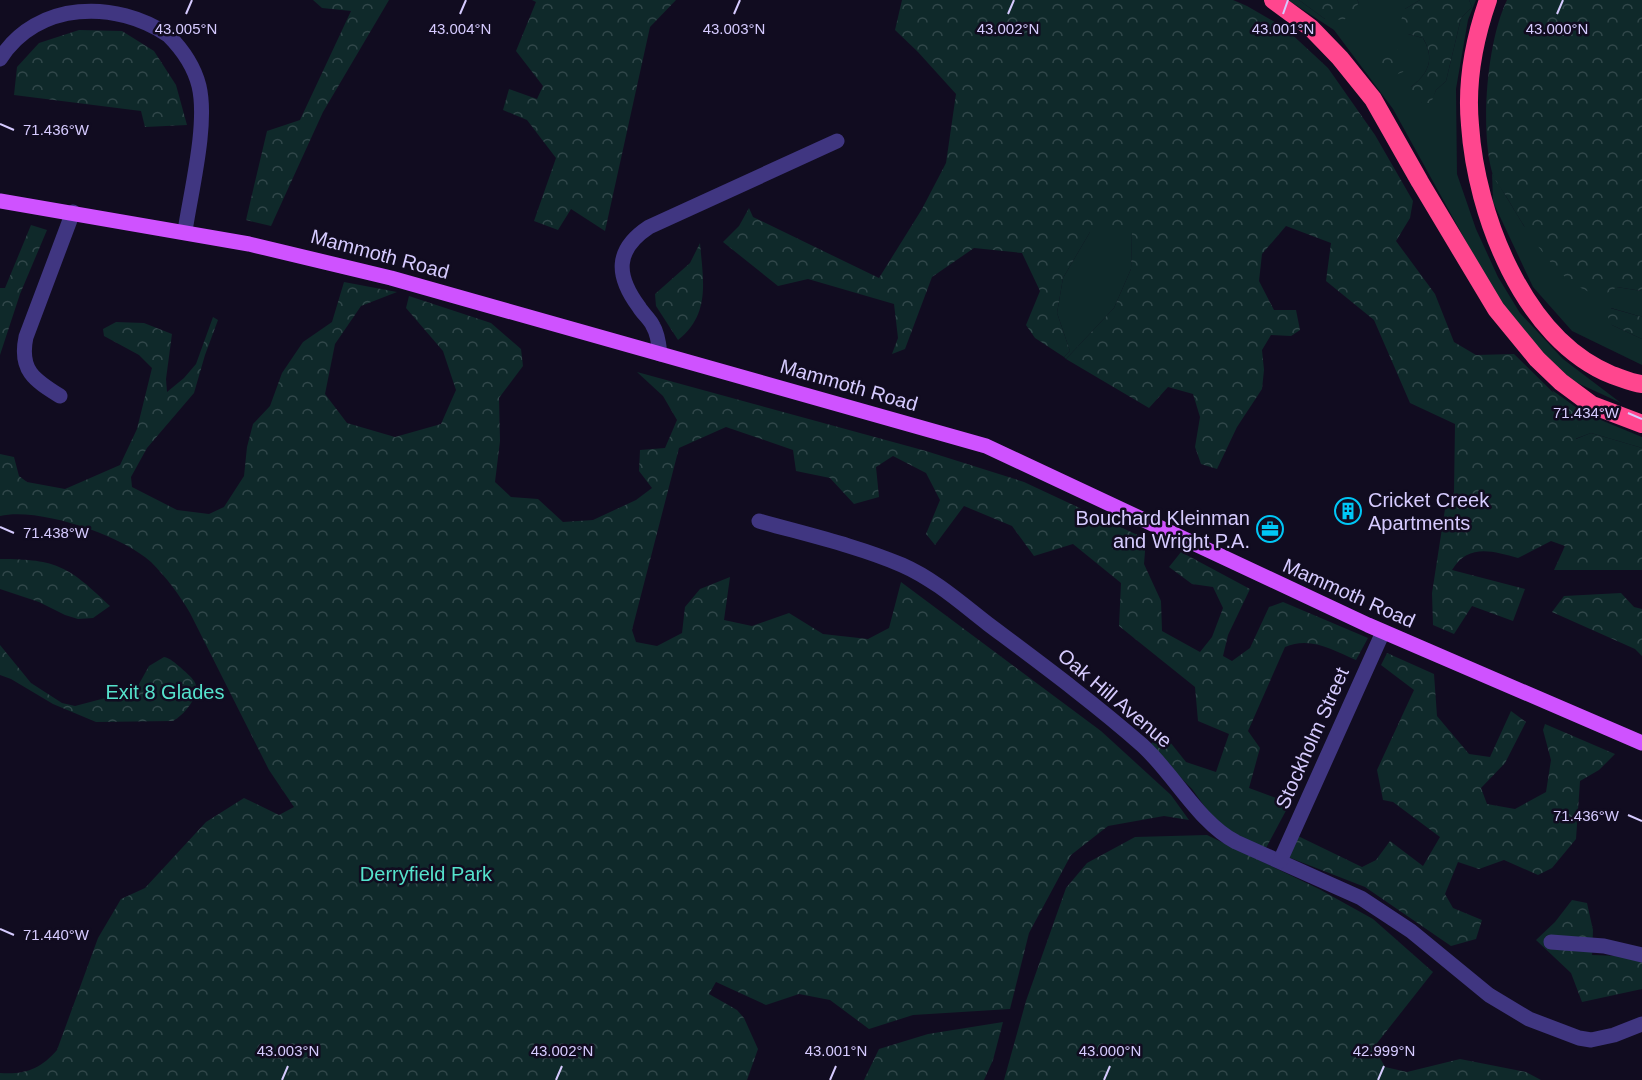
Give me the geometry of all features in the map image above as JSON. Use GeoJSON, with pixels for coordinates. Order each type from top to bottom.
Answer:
{"type":"FeatureCollection","features":[{"type":"Feature","properties":{"kind":"highway"},"geometry":{"type":"LineString","coordinates":[[1273,0],[1311,28],[1340,58],[1373,99],[1496,309],[1537,360],[1592,405],[1642,424]]}},
{"type":"Feature","properties":{"kind":"highway"},"geometry":{"type":"LineString","coordinates":[[1488,0],[1474,52],[1469,123],[1480,192],[1491,226],[1519,290],[1557,337],[1602,371],[1641,384]]}},
{"type":"Feature","properties":{"kind":"main road","name":"Mammoth Road"},"geometry":{"type":"LineString","coordinates":[[0,201],[185,231],[266,247],[391,278],[986,446],[1383,632],[1642,743]]}},
{"type":"Feature","properties":{"kind":"street"},"geometry":{"type":"LineString","coordinates":[[0,59],[8,46],[34,21],[49,13],[82,4],[113,5],[126,9],[149,19],[162,29],[185,54],[201,97],[202,123],[185,231]]}},
{"type":"Feature","properties":{"kind":"street"},"geometry":{"type":"LineString","coordinates":[[660,354],[654,327],[624,285],[621,267],[629,243],[649,227],[837,141]]}},
{"type":"Feature","properties":{"kind":"street"},"geometry":{"type":"LineString","coordinates":[[60,396],[44,386],[31,373],[24,362],[23,350],[73,212]]}},
{"type":"Feature","properties":{"kind":"street","name":"Oak Hill Avenue"},"geometry":{"type":"LineString","coordinates":[[759,521],[882,557],[931,581],[1027,653],[1141,744],[1163,765],[1217,831],[1236,842],[1361,898],[1411,931],[1474,985],[1529,1019],[1579,1038],[1591,1040],[1614,1035],[1642,1024]]}},
{"type":"Feature","properties":{"kind":"street","name":"Stockholm Street"},"geometry":{"type":"LineString","coordinates":[[1280,861],[1383,632]]}},
{"type":"Feature","properties":{"kind":"street"},"geometry":{"type":"LineString","coordinates":[[1551,942],[1604,946],[1642,955]]}},
{"type":"Feature","properties":{"kind":"green space"},"geometry":{"type":"Polygon","coordinates":[[[313,0],[389,0],[323,112],[271,226],[246,220],[267,131],[300,120],[351,11],[322,8],[313,0]]]}},
{"type":"Feature","properties":{"kind":"green space"},"geometry":{"type":"Polygon","coordinates":[[[532,0],[676,0],[650,27],[605,231],[571,209],[558,230],[534,221],[556,158],[527,120],[503,110],[509,89],[537,99],[543,86],[516,51],[536,2],[532,0]]]}},
{"type":"Feature","properties":{"kind":"green space"},"geometry":{"type":"Polygon","coordinates":[[[902,0],[1233,0],[1285,28],[1328,68],[1375,135],[1413,201],[1410,218],[1396,241],[1435,294],[1454,342],[1476,355],[1514,354],[1578,417],[1576,439],[1591,433],[1642,448],[1642,570],[1554,570],[1565,546],[1551,541],[1518,558],[1499,553],[1473,552],[1458,561],[1452,570],[1525,589],[1513,621],[1472,606],[1454,634],[1433,625],[1432,593],[1445,509],[1454,492],[1455,424],[1410,403],[1374,320],[1326,281],[1331,243],[1286,226],[1262,254],[1259,281],[1274,310],[1296,310],[1300,330],[1291,336],[1271,335],[1262,350],[1264,370],[1262,389],[1237,427],[1217,469],[1201,464],[1195,447],[1200,417],[1193,394],[1168,387],[1149,408],[1066,359],[1114,308],[1131,269],[1132,232],[1090,232],[1063,278],[1057,313],[1070,351],[1064,357],[1035,338],[1026,325],[1040,291],[1022,253],[974,248],[932,277],[905,349],[892,354],[898,338],[894,304],[808,279],[778,286],[723,242],[739,226],[749,208],[753,217],[879,278],[922,209],[946,163],[956,94],[895,30],[902,0]]]}},
{"type":"Feature","properties":{"kind":"green space"},"geometry":{"type":"Polygon","coordinates":[[[1288,0],[1299,0],[1325,19],[1359,3],[1357,0],[1420,0],[1405,9],[1408,34],[1423,38],[1429,59],[1426,71],[1411,87],[1422,103],[1430,103],[1436,90],[1446,81],[1461,18],[1472,7],[1469,0],[1476,0],[1468,20],[1456,89],[1457,174],[1476,229],[1498,277],[1520,313],[1563,359],[1621,403],[1573,381],[1524,335],[1495,294],[1393,109],[1334,30],[1288,0]]]}},
{"type":"Feature","properties":{"kind":"green space"},"geometry":{"type":"Polygon","coordinates":[[[1299,0],[1357,0],[1359,3],[1344,20],[1325,19],[1299,0]]]}},
{"type":"Feature","properties":{"kind":"green space"},"geometry":{"type":"Polygon","coordinates":[[[1420,0],[1469,0],[1472,7],[1461,18],[1446,81],[1436,90],[1431,103],[1422,103],[1411,96],[1411,87],[1426,71],[1428,65],[1427,46],[1423,38],[1408,34],[1399,26],[1405,9],[1420,0]]]}},
{"type":"Feature","properties":{"kind":"green space"},"geometry":{"type":"Polygon","coordinates":[[[1507,0],[1642,0],[1642,291],[1617,287],[1601,297],[1571,281],[1554,266],[1539,247],[1494,178],[1488,154],[1486,109],[1490,61],[1500,17],[1507,0]]]}},
{"type":"Feature","properties":{"kind":"green space"},"geometry":{"type":"Polygon","coordinates":[[[79,30],[122,31],[154,51],[176,85],[187,125],[145,127],[141,111],[14,95],[17,67],[39,43],[79,30]]]}},
{"type":"Feature","properties":{"kind":"green space"},"geometry":{"type":"Polygon","coordinates":[[[1385,47],[1396,49],[1404,55],[1408,62],[1403,72],[1393,76],[1382,71],[1379,61],[1385,47]]]}},
{"type":"Feature","properties":{"kind":"green space"},"geometry":{"type":"Polygon","coordinates":[[[1492,173],[1524,226],[1617,287],[1642,291],[1642,317],[1611,308],[1612,325],[1642,339],[1642,365],[1572,331],[1533,287],[1493,202],[1492,173]]]}},
{"type":"Feature","properties":{"kind":"green space"},"geometry":{"type":"Polygon","coordinates":[[[31,225],[47,230],[20,294],[0,355],[0,288],[5,288],[31,225]]]}},
{"type":"Feature","properties":{"kind":"green space"},"geometry":{"type":"Polygon","coordinates":[[[1090,232],[1132,232],[1131,269],[1114,308],[1066,359],[1064,357],[1070,351],[1057,313],[1063,278],[1090,232]]]}},
{"type":"Feature","properties":{"kind":"green space"},"geometry":{"type":"Polygon","coordinates":[[[700,243],[703,283],[700,308],[689,330],[678,340],[656,306],[655,294],[690,263],[700,243]]]}},
{"type":"Feature","properties":{"kind":"green space","name":"Derryfield Park"},"geometry":{"type":"Polygon","coordinates":[[[344,282],[397,292],[361,306],[335,344],[325,394],[347,423],[395,437],[441,424],[456,390],[443,351],[406,308],[409,296],[491,323],[521,349],[523,366],[499,398],[500,441],[495,482],[511,497],[538,499],[563,522],[593,520],[636,500],[652,488],[639,471],[640,450],[665,448],[677,420],[663,396],[637,372],[926,451],[1024,482],[1146,539],[1144,564],[1161,601],[1162,631],[1200,652],[1212,637],[1223,608],[1213,587],[1192,584],[1169,567],[1181,552],[1250,589],[1228,635],[1223,656],[1232,661],[1250,648],[1269,607],[1283,602],[1368,638],[1356,660],[1312,644],[1294,644],[1285,647],[1248,731],[1260,748],[1249,788],[1290,803],[1266,848],[1221,829],[1192,789],[1149,746],[1162,732],[1186,762],[1216,772],[1229,734],[1198,721],[1195,687],[1119,626],[1121,583],[1073,544],[1034,556],[1012,526],[964,506],[935,545],[926,534],[940,500],[926,473],[893,456],[876,467],[879,497],[854,504],[830,478],[796,471],[793,450],[726,427],[679,448],[632,630],[636,642],[657,646],[682,633],[685,607],[700,589],[730,577],[724,620],[752,626],[789,613],[823,634],[868,639],[889,628],[901,582],[1101,731],[1171,795],[1189,820],[1164,816],[1108,826],[1071,855],[1029,933],[1010,1009],[913,1015],[869,1029],[830,1000],[799,994],[766,1005],[716,982],[709,994],[737,1010],[744,1018],[758,1049],[747,1080],[0,1080],[0,1073],[17,1073],[32,1069],[45,1062],[57,1050],[98,938],[121,899],[145,888],[206,822],[244,798],[279,815],[294,807],[269,770],[190,613],[177,592],[151,562],[120,542],[100,533],[57,519],[16,514],[0,516],[0,454],[14,457],[19,476],[27,482],[65,489],[120,465],[137,429],[152,368],[139,355],[104,336],[103,329],[116,322],[144,323],[172,334],[166,379],[167,392],[196,364],[213,317],[218,320],[194,393],[147,448],[131,477],[132,487],[177,510],[209,514],[224,507],[244,476],[247,447],[253,424],[270,406],[282,373],[303,342],[332,322],[344,282]]]}},
{"type":"Feature","properties":{"kind":"green space"},"geometry":{"type":"Polygon","coordinates":[[[1610,308],[1642,317],[1642,339],[1612,325],[1608,317],[1610,308]]]}},
{"type":"Feature","properties":{"kind":"green space"},"geometry":{"type":"Polygon","coordinates":[[[1552,390],[1584,413],[1642,437],[1642,448],[1591,433],[1575,439],[1552,390]]]}},
{"type":"Feature","properties":{"kind":"green space"},"geometry":{"type":"Polygon","coordinates":[[[0,559],[36,561],[61,568],[84,582],[110,606],[93,618],[78,619],[39,602],[0,589],[0,559]]]}},
{"type":"Feature","properties":{"kind":"green space"},"geometry":{"type":"Polygon","coordinates":[[[1621,593],[1634,607],[1642,609],[1642,656],[1635,649],[1552,612],[1564,596],[1621,593]]]}},
{"type":"Feature","properties":{"kind":"green space","name":"Exit 8 Glades"},"geometry":{"type":"Polygon","coordinates":[[[0,645],[31,683],[62,703],[75,706],[128,692],[139,684],[149,666],[164,657],[191,677],[196,686],[196,692],[191,704],[173,721],[96,722],[53,704],[0,675],[0,645]]]}},
{"type":"Feature","properties":{"kind":"green space"},"geometry":{"type":"Polygon","coordinates":[[[1387,653],[1434,674],[1437,716],[1469,754],[1490,757],[1511,711],[1526,722],[1505,763],[1481,788],[1487,804],[1515,809],[1546,792],[1551,760],[1543,730],[1545,724],[1615,754],[1599,770],[1580,781],[1576,839],[1552,868],[1538,875],[1504,860],[1479,869],[1458,862],[1445,894],[1453,908],[1482,920],[1476,939],[1451,946],[1365,887],[1288,857],[1298,836],[1362,867],[1376,860],[1390,841],[1423,866],[1440,837],[1393,802],[1383,800],[1377,770],[1414,690],[1381,665],[1387,653]]]}},
{"type":"Feature","properties":{"kind":"green space"},"geometry":{"type":"Polygon","coordinates":[[[1207,835],[1319,889],[1373,919],[1433,972],[1374,1047],[1385,1067],[1407,1072],[1460,1059],[1526,1072],[1541,1080],[1004,1080],[1026,1001],[1066,888],[1087,863],[1135,837],[1207,835]]]}},
{"type":"Feature","properties":{"kind":"green space"},"geometry":{"type":"Polygon","coordinates":[[[1572,900],[1587,903],[1593,930],[1592,955],[1621,956],[1642,960],[1642,989],[1582,1002],[1571,973],[1536,940],[1555,922],[1572,900]]]}},
{"type":"Feature","properties":{"kind":"green space"},"geometry":{"type":"Polygon","coordinates":[[[1003,1022],[993,1060],[984,1080],[864,1080],[879,1049],[928,1034],[1003,1022]]]}},
{"type":"Feature","properties":{"kind":"place","name":"Cricket Creek Apartments"},"geometry":{"type":"Point","coordinates":[1348,511]}},
{"type":"Feature","properties":{"kind":"place","name":"Bouchard Kleinman and Wright P.A."},"geometry":{"type":"Point","coordinates":[1270,529]}}]}
